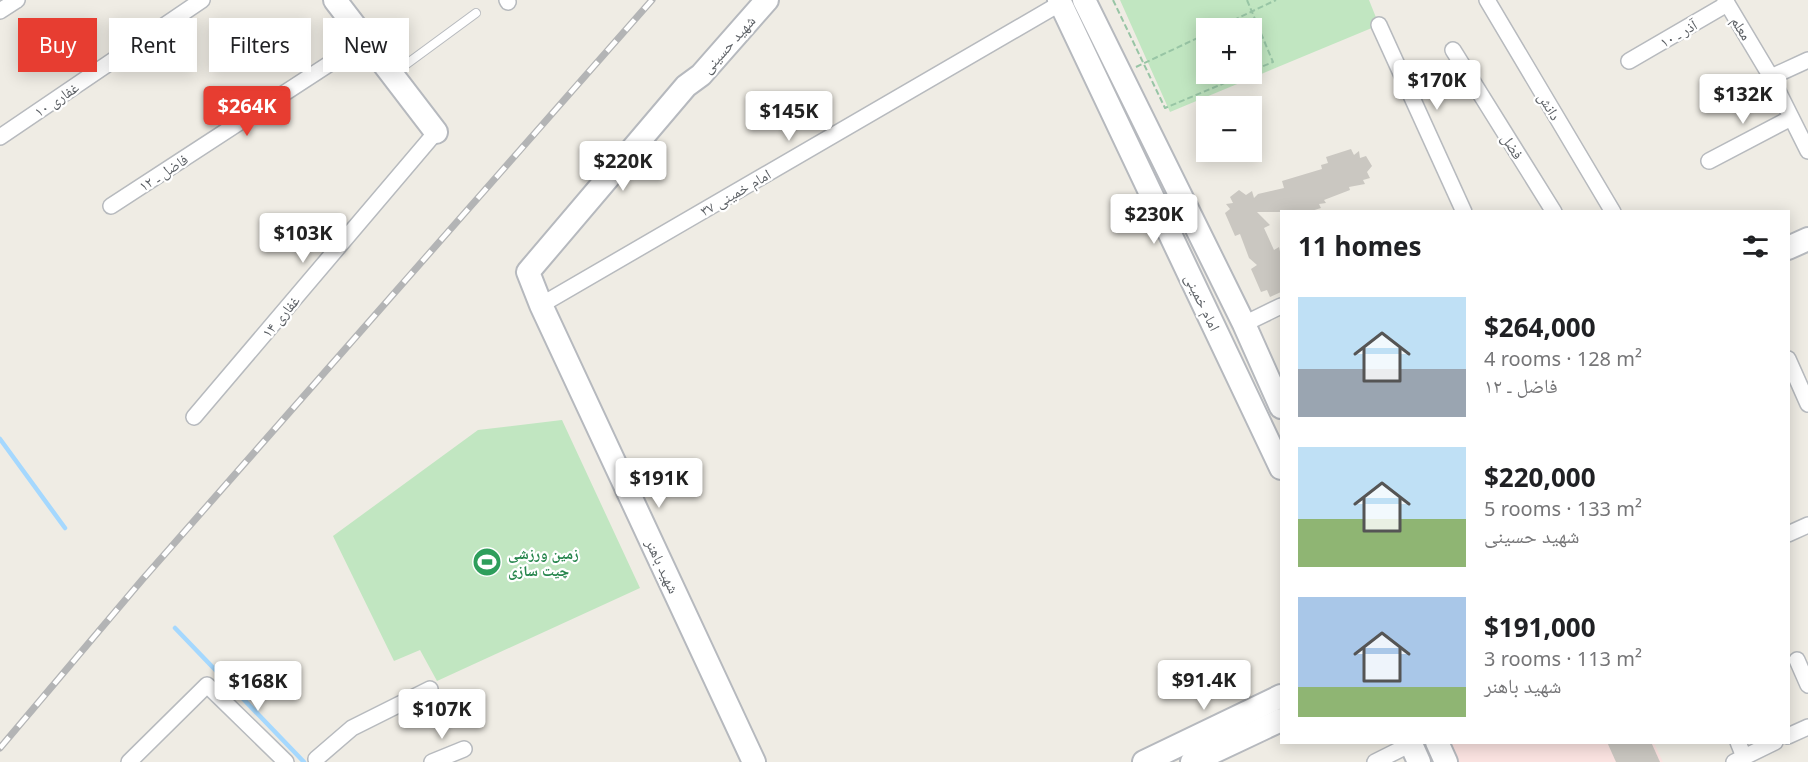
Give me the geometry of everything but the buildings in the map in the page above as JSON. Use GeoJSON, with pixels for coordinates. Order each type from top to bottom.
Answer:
{"type":"FeatureCollection","features":[{"type":"Feature","properties":{"kind":"main road"},"geometry":{"type":"LineString","coordinates":[[335,0],[349,18]]}},
{"type":"Feature","properties":{"kind":"main road","name":"شهید حسینی"},"geometry":{"type":"LineString","coordinates":[[686,86],[693,68],[753,0]]}},
{"type":"Feature","properties":{"kind":"main road","name":"شهید حسینی"},"geometry":{"type":"LineString","coordinates":[[528,272],[686,86],[701,75],[767,0]]}},
{"type":"Feature","properties":{"kind":"main road","name":"امام خمینی"},"geometry":{"type":"LineString","coordinates":[[1069,5],[1120,75],[1244,324],[1280,405]]}},
{"type":"Feature","properties":{"kind":"main road","name":"امام خمینی"},"geometry":{"type":"LineString","coordinates":[[1069,5],[1280,466]]}},
{"type":"Feature","properties":{"kind":"main road"},"geometry":{"type":"LineString","coordinates":[[390,72],[436,132]]}},
{"type":"Feature","properties":{"kind":"main road"},"geometry":{"type":"LineString","coordinates":[[1790,247],[1808,239]]}},
{"type":"Feature","properties":{"kind":"main road","name":"شهید باهنر"},"geometry":{"type":"LineString","coordinates":[[528,272],[541,305],[754,762]]}},
{"type":"Feature","properties":{"kind":"main road"},"geometry":{"type":"LineString","coordinates":[[1244,386],[1267,375]]}},
{"type":"Feature","properties":{"kind":"main road"},"geometry":{"type":"LineString","coordinates":[[1144,762],[1280,696]]}},
{"type":"Feature","properties":{"kind":"main road"},"geometry":{"type":"LineString","coordinates":[[1192,762],[1280,720]]}},
{"type":"Feature","properties":{"kind":"main road"},"geometry":{"type":"LineString","coordinates":[[1438,744],[1446,762]]}},
{"type":"Feature","properties":{"kind":"street"},"geometry":{"type":"LineString","coordinates":[[0,12],[17,0]]}},
{"type":"Feature","properties":{"kind":"street","name":"غفاری ۱۰"},"geometry":{"type":"LineString","coordinates":[[0,137],[202,0]]}},
{"type":"Feature","properties":{"kind":"street","name":"دانش"},"geometry":{"type":"LineString","coordinates":[[1487,0],[1612,210]]}},
{"type":"Feature","properties":{"kind":"street","name":"آذر ـ ۱۰"},"geometry":{"type":"LineString","coordinates":[[1629,61],[1726,2]]}},
{"type":"Feature","properties":{"kind":"street","name":"معلم"},"geometry":{"type":"LineString","coordinates":[[1726,2],[1771,77],[1808,151]]}},
{"type":"Feature","properties":{"kind":"street","name":"امام خمینی ۳۷"},"geometry":{"type":"LineString","coordinates":[[541,305],[1069,5]]}},
{"type":"Feature","properties":{"kind":"street"},"geometry":{"type":"LineString","coordinates":[[1379,25],[1463,210]]}},
{"type":"Feature","properties":{"kind":"street","name":"فضل"},"geometry":{"type":"LineString","coordinates":[[1453,50],[1553,210]]}},
{"type":"Feature","properties":{"kind":"street"},"geometry":{"type":"LineString","coordinates":[[1771,77],[1808,60]]}},
{"type":"Feature","properties":{"kind":"street","name":"فاضل ـ ۱۲"},"geometry":{"type":"LineString","coordinates":[[111,206],[323,68]]}},
{"type":"Feature","properties":{"kind":"street"},"geometry":{"type":"LineString","coordinates":[[1709,161],[1791,118]]}},
{"type":"Feature","properties":{"kind":"street","name":"غفاری ۱۴"},"geometry":{"type":"LineString","coordinates":[[194,417],[436,132]]}},
{"type":"Feature","properties":{"kind":"street"},"geometry":{"type":"LineString","coordinates":[[1244,324],[1280,306]]}},
{"type":"Feature","properties":{"kind":"street"},"geometry":{"type":"LineString","coordinates":[[1790,364],[1808,404]]}},
{"type":"Feature","properties":{"kind":"street"},"geometry":{"type":"LineString","coordinates":[[1790,533],[1808,525]]}},
{"type":"Feature","properties":{"kind":"street"},"geometry":{"type":"LineString","coordinates":[[1798,660],[1808,685]]}},
{"type":"Feature","properties":{"kind":"street"},"geometry":{"type":"LineString","coordinates":[[129,762],[207,685],[286,762]]}},
{"type":"Feature","properties":{"kind":"street"},"geometry":{"type":"LineString","coordinates":[[316,761],[352,728],[430,689]]}},
{"type":"Feature","properties":{"kind":"street"},"geometry":{"type":"LineString","coordinates":[[1790,735],[1808,727]]}},
{"type":"Feature","properties":{"kind":"street"},"geometry":{"type":"LineString","coordinates":[[1738,744],[1739,760],[1771,744]]}},
{"type":"Feature","properties":{"kind":"street"},"geometry":{"type":"LineString","coordinates":[[432,762],[464,749]]}},
{"type":"Feature","properties":{"kind":"street"},"geometry":{"type":"LineString","coordinates":[[1375,762],[1413,750]]}},
{"type":"Feature","properties":{"kind":"lane"},"geometry":{"type":"LineString","coordinates":[[392,75],[476,13]]}},
{"type":"Feature","properties":{"kind":"path"},"geometry":{"type":"LineString","coordinates":[[1113,0],[1166,108],[1222,84]]}},
{"type":"Feature","properties":{"kind":"path"},"geometry":{"type":"LineString","coordinates":[[1247,0],[1255,18]]}},
{"type":"Feature","properties":{"kind":"path"},"geometry":{"type":"LineString","coordinates":[[1239,18],[1276,0]]}},
{"type":"Feature","properties":{"kind":"path"},"geometry":{"type":"LineString","coordinates":[[1262,36],[1273,62],[1262,66]]}},
{"type":"Feature","properties":{"kind":"path"},"geometry":{"type":"LineString","coordinates":[[1120,75],[1196,39]]}},
{"type":"Feature","properties":{"kind":"shaded area"},"geometry":{"type":"Polygon","coordinates":[[[1443,744],[1654,744],[1663,762],[1452,762],[1443,744]]]}},
{"type":"Feature","properties":{"kind":"green space"},"geometry":{"type":"Polygon","coordinates":[[[1120,0],[1369,0],[1379,25],[1262,74],[1262,18],[1196,18],[1196,84],[1237,84],[1208,96],[1196,96],[1196,101],[1170,112],[1120,0]]]}},
{"type":"Feature","properties":{"kind":"green space","name":"زمین ورزشی چیت سازی"},"geometry":{"type":"Polygon","coordinates":[[[562,420],[640,588],[437,681],[420,650],[394,661],[333,536],[478,430],[562,420]]]}},
{"type":"Feature","properties":{"kind":"waterway"},"geometry":{"type":"LineString","coordinates":[[0,439],[65,528]]}},
{"type":"Feature","properties":{"kind":"waterway"},"geometry":{"type":"LineString","coordinates":[[175,628],[304,762]]}},
{"type":"Feature","properties":{"kind":"railway"},"geometry":{"type":"LineString","coordinates":[[0,748],[142,580],[652,0]]}},
{"type":"Feature","properties":{"kind":"place","name":"زمین ورزشی چیت سازی"},"geometry":{"type":"Point","coordinates":[487,562]}}]}
